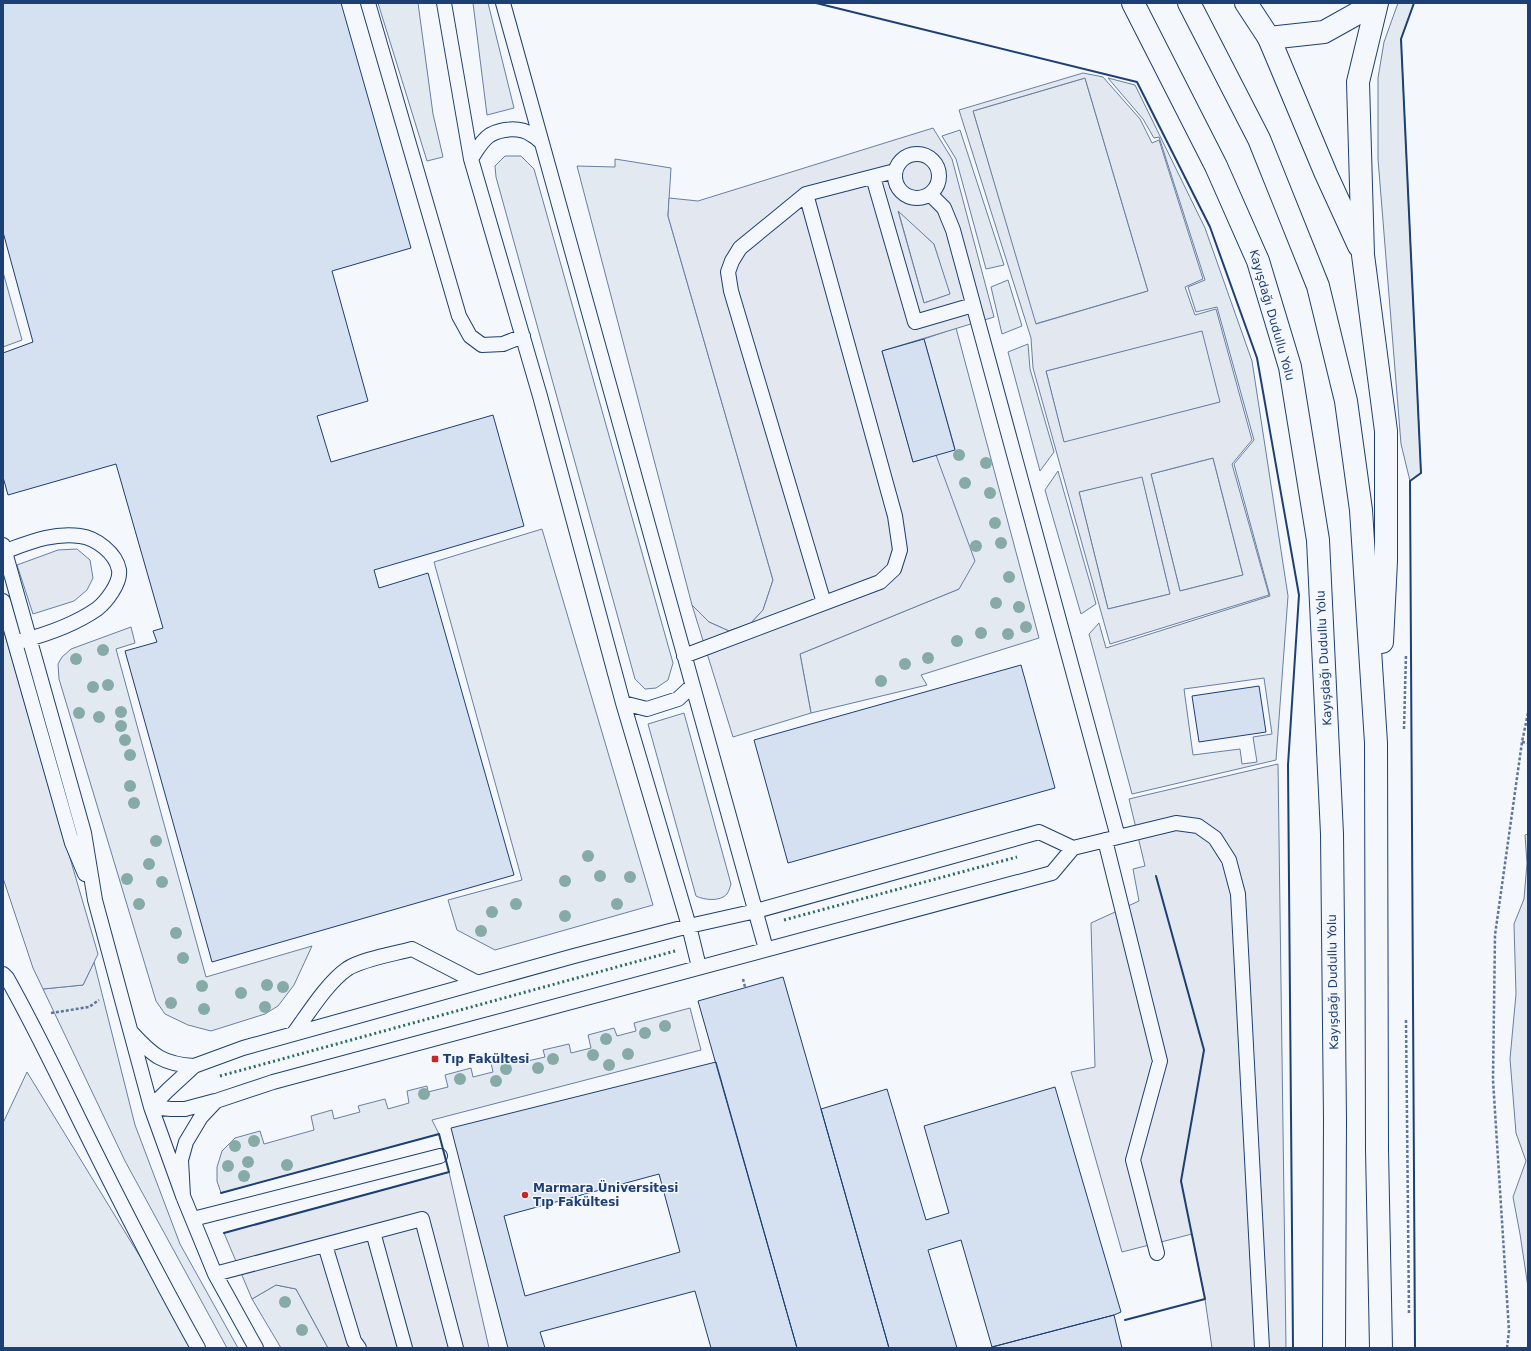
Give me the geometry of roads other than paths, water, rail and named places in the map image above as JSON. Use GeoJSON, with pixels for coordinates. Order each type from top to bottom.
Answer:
{"type":"FeatureCollection","features":[{"type":"Feature","properties":{"kind":"main road","name":"Kayışdağı Dudullu Yolu"},"geometry":{"type":"LineString","coordinates":[[1133,3],[1216,166],[1258,261],[1290,367],[1318,540],[1332,834],[1335,1120],[1334,1348]]}},
{"type":"Feature","properties":{"kind":"main road"},"geometry":{"type":"LineString","coordinates":[[1189,3],[1259,139],[1318,286],[1346,401],[1361,510],[1376,743]]}},
{"type":"Feature","properties":{"kind":"main road"},"geometry":{"type":"LineString","coordinates":[[1246,3],[1269,38],[1326,174],[1363,255]]}},
{"type":"Feature","properties":{"kind":"main road"},"geometry":{"type":"LineString","coordinates":[[1377,3],[1358,82],[1363,255],[1386,431],[1386,560],[1376,743],[1377,1150],[1381,1348]]}},
{"type":"Feature","properties":{"kind":"main road"},"geometry":{"type":"LineString","coordinates":[[1269,38],[1324,32],[1377,3]]}},
{"type":"Feature","properties":{"kind":"lane"},"geometry":{"type":"LineString","coordinates":[[368,3],[459,316],[470,336],[482,345],[503,344],[523,336]]}},
{"type":"Feature","properties":{"kind":"lane"},"geometry":{"type":"LineString","coordinates":[[444,3],[471,159],[540,396],[623,703],[699,967]]}},
{"type":"Feature","properties":{"kind":"lane"},"geometry":{"type":"LineString","coordinates":[[503,3],[766,949]]}},
{"type":"Feature","properties":{"kind":"lane"},"geometry":{"type":"LineString","coordinates":[[471,159],[478,146],[490,135],[504,130],[516,129],[532,134],[542,143]]}},
{"type":"Feature","properties":{"kind":"lane"},"geometry":{"type":"LineString","coordinates":[[918,154],[930,158],[935,163],[939,176],[935,189],[930,194],[923,198],[915,198],[908,197],[901,192],[894,179],[895,171],[903,158],[918,154]]}},
{"type":"Feature","properties":{"kind":"lane"},"geometry":{"type":"LineString","coordinates":[[824,603],[730,291],[728,272],[732,260],[740,248],[806,194],[895,171]]}},
{"type":"Feature","properties":{"kind":"lane"},"geometry":{"type":"LineString","coordinates":[[873,177],[916,322],[973,305]]}},
{"type":"Feature","properties":{"kind":"lane"},"geometry":{"type":"LineString","coordinates":[[684,656],[880,582],[894,569],[900,550],[895,516],[806,194]]}},
{"type":"Feature","properties":{"kind":"lane"},"geometry":{"type":"LineString","coordinates":[[930,194],[944,208],[953,230],[973,305],[1111,839],[1160,1061],[1133,1160],[1157,1253]]}},
{"type":"Feature","properties":{"kind":"lane"},"geometry":{"type":"LineString","coordinates":[[15,643],[29,639],[52,632],[75,622],[98,608],[118,582],[119,570],[109,551],[92,539],[81,536],[66,535],[50,537],[4,549],[29,639],[84,833],[95,900],[151,1107],[183,1196],[215,1274],[256,1348]]}},
{"type":"Feature","properties":{"kind":"lane"},"geometry":{"type":"LineString","coordinates":[[3,601],[72,843],[95,900]]}},
{"type":"Feature","properties":{"kind":"lane"},"geometry":{"type":"LineString","coordinates":[[623,703],[647,709],[678,699],[692,686]]}},
{"type":"Feature","properties":{"kind":"lane"},"geometry":{"type":"LineString","coordinates":[[151,1107],[185,1109],[216,1101],[273,1082],[1052,873],[1073,848],[1176,823],[1198,826],[1215,838],[1229,860],[1238,894],[1262,1348]]}},
{"type":"Feature","properties":{"kind":"lane"},"geometry":{"type":"LineString","coordinates":[[151,1107],[194,1066],[243,1048],[294,1033],[574,956],[688,926],[756,911],[1039,832],[1073,848]]}},
{"type":"Feature","properties":{"kind":"lane"},"geometry":{"type":"LineString","coordinates":[[294,1033],[325,991],[347,969],[365,962],[412,949],[476,982]]}},
{"type":"Feature","properties":{"kind":"lane"},"geometry":{"type":"LineString","coordinates":[[3,974],[7,978],[28,1016],[168,1295],[198,1348]]}},
{"type":"Feature","properties":{"kind":"lane"},"geometry":{"type":"LineString","coordinates":[[130,1032],[149,1051],[159,1058],[178,1065],[194,1066]]}},
{"type":"Feature","properties":{"kind":"lane"},"geometry":{"type":"LineString","coordinates":[[183,1196],[181,1160],[186,1142],[201,1117],[216,1101]]}},
{"type":"Feature","properties":{"kind":"lane"},"geometry":{"type":"LineString","coordinates":[[193,1219],[440,1156]]}},
{"type":"Feature","properties":{"kind":"lane"},"geometry":{"type":"LineString","coordinates":[[215,1274],[422,1219],[456,1348]]}},
{"type":"Feature","properties":{"kind":"lane"},"geometry":{"type":"LineString","coordinates":[[373,1232],[405,1348]]}},
{"type":"Feature","properties":{"kind":"lane"},"geometry":{"type":"LineString","coordinates":[[324,1245],[354,1340],[359,1348]]}},
{"type":"Feature","properties":{"kind":"place","name":"Tıp Fakültesi"},"geometry":{"type":"Point","coordinates":[435,1059]}},
{"type":"Feature","properties":{"kind":"place","name":"Marmara Üniversitesi Tıp Fakültesi"},"geometry":{"type":"Point","coordinates":[525,1195]}}]}
